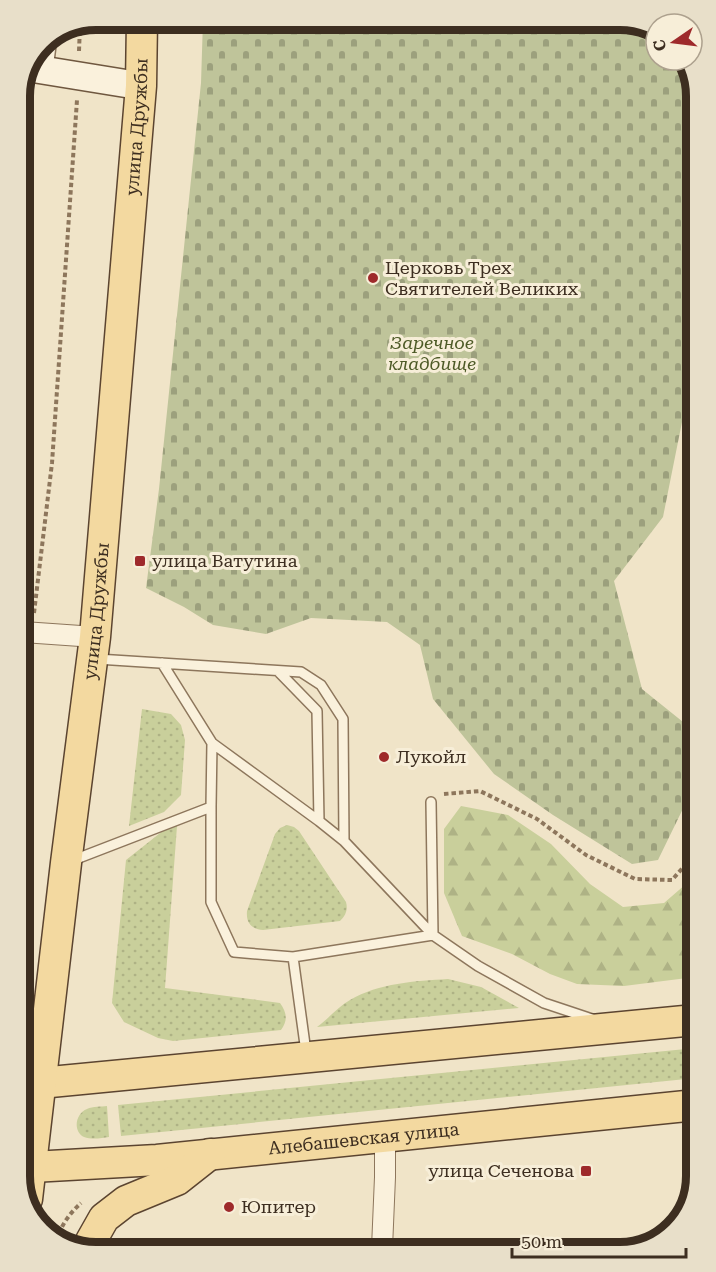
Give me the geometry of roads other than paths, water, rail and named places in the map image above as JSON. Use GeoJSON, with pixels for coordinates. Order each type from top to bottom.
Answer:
{"type":"FeatureCollection","features":[{"type":"Feature","properties":{"kind":"main road","name":"улица Дружбы"},"geometry":{"type":"LineString","coordinates":[[30,1178],[93,648],[141,86],[142,30]]}},
{"type":"Feature","properties":{"kind":"main road"},"geometry":{"type":"LineString","coordinates":[[39,70],[141,86]]}},
{"type":"Feature","properties":{"kind":"main road"},"geometry":{"type":"LineString","coordinates":[[40,1083],[686,1021]]}},
{"type":"Feature","properties":{"kind":"main road","name":"Алебашевская улица"},"geometry":{"type":"LineString","coordinates":[[32,1167],[147,1160],[686,1106]]}},
{"type":"Feature","properties":{"kind":"main road"},"geometry":{"type":"LineString","coordinates":[[91,1242],[104,1218],[126,1201],[177,1180],[211,1154]]}},
{"type":"Feature","properties":{"kind":"street"},"geometry":{"type":"LineString","coordinates":[[30,632],[93,648]]}},
{"type":"Feature","properties":{"kind":"street"},"geometry":{"type":"LineString","coordinates":[[382,1242],[385,1137]]}},
{"type":"Feature","properties":{"kind":"lane"},"geometry":{"type":"LineString","coordinates":[[39,70],[46,54]]}},
{"type":"Feature","properties":{"kind":"lane"},"geometry":{"type":"LineString","coordinates":[[93,648],[162,663],[301,672],[321,685],[343,719],[344,841]]}},
{"type":"Feature","properties":{"kind":"lane"},"geometry":{"type":"LineString","coordinates":[[162,663],[212,743],[319,820],[344,841],[433,934],[478,966],[544,1003],[618,1027]]}},
{"type":"Feature","properties":{"kind":"lane"},"geometry":{"type":"LineString","coordinates":[[278,671],[317,711],[319,820]]}},
{"type":"Feature","properties":{"kind":"lane"},"geometry":{"type":"LineString","coordinates":[[212,743],[212,902],[234,952],[293,957],[433,934]]}},
{"type":"Feature","properties":{"kind":"lane"},"geometry":{"type":"LineString","coordinates":[[431,802],[433,934]]}},
{"type":"Feature","properties":{"kind":"lane"},"geometry":{"type":"LineString","coordinates":[[66,863],[211,807]]}},
{"type":"Feature","properties":{"kind":"lane"},"geometry":{"type":"LineString","coordinates":[[293,957],[307,1058]]}},
{"type":"Feature","properties":{"kind":"place","name":"Церковь Трех Святителей Великих"},"geometry":{"type":"Point","coordinates":[373,278]}},
{"type":"Feature","properties":{"kind":"place","name":"улица Ватутина"},"geometry":{"type":"Point","coordinates":[140,561]}},
{"type":"Feature","properties":{"kind":"place","name":"Лукойл"},"geometry":{"type":"Point","coordinates":[384,757]}},
{"type":"Feature","properties":{"kind":"place","name":"улица Сеченова"},"geometry":{"type":"Point","coordinates":[586,1171]}},
{"type":"Feature","properties":{"kind":"place","name":"Юпитер"},"geometry":{"type":"Point","coordinates":[229,1207]}},
{"type":"Feature","properties":{"kind":"park label","name":"Заречное кладбище"},"geometry":{"type":"Point","coordinates":[432,353]}}]}
